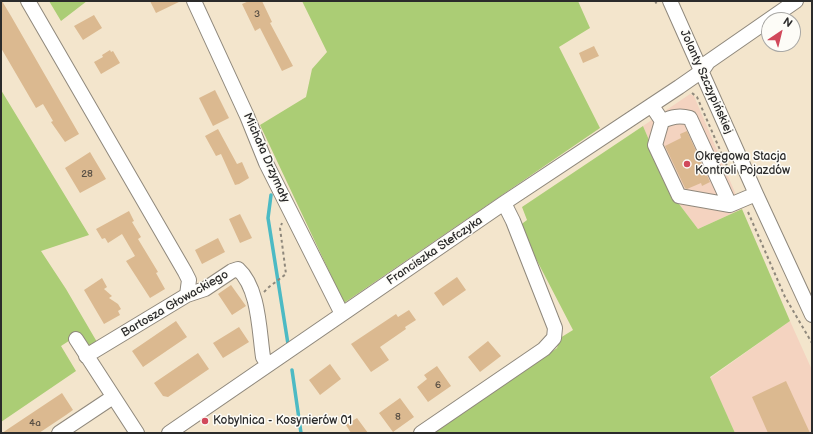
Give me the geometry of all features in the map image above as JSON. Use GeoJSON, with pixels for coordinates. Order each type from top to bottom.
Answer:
{"type":"FeatureCollection","features":[{"type":"Feature","properties":{"kind":"street"},"geometry":{"type":"LineString","coordinates":[[28,1],[185,272],[189,280],[187,295]]}},
{"type":"Feature","properties":{"kind":"street","name":"Michała Drzymały"},"geometry":{"type":"LineString","coordinates":[[194,1],[247,116],[266,163],[342,314]]}},
{"type":"Feature","properties":{"kind":"street","name":"Jolanty Szczypińskiej"},"geometry":{"type":"LineString","coordinates":[[670,1],[812,315]]}},
{"type":"Feature","properties":{"kind":"street","name":"Franciszka Stefczyka"},"geometry":{"type":"LineString","coordinates":[[169,433],[504,203],[652,106],[702,71],[708,62],[779,6],[796,1]]}},
{"type":"Feature","properties":{"kind":"street"},"geometry":{"type":"LineString","coordinates":[[652,106],[662,121],[655,145],[679,196],[736,203],[756,194]]}},
{"type":"Feature","properties":{"kind":"street"},"geometry":{"type":"LineString","coordinates":[[662,121],[672,117],[682,116],[690,118],[736,203]]}},
{"type":"Feature","properties":{"kind":"street"},"geometry":{"type":"LineString","coordinates":[[421,433],[544,349],[554,338],[555,328],[513,221],[504,203]]}},
{"type":"Feature","properties":{"kind":"street","name":"Bartosza Głowackiego"},"geometry":{"type":"LineString","coordinates":[[86,356],[187,295],[205,289],[232,270],[238,269],[244,274],[253,293],[263,357],[268,365]]}},
{"type":"Feature","properties":{"kind":"street"},"geometry":{"type":"LineString","coordinates":[[76,339],[137,433]]}},
{"type":"Feature","properties":{"kind":"street"},"geometry":{"type":"LineString","coordinates":[[59,433],[113,397]]}},
{"type":"Feature","properties":{"kind":"path"},"geometry":{"type":"LineString","coordinates":[[655,1],[660,12]]}},
{"type":"Feature","properties":{"kind":"path"},"geometry":{"type":"LineString","coordinates":[[679,87],[684,95],[690,93],[697,96],[727,166]]}},
{"type":"Feature","properties":{"kind":"path"},"geometry":{"type":"LineString","coordinates":[[736,203],[812,343]]}},
{"type":"Feature","properties":{"kind":"path"},"geometry":{"type":"LineString","coordinates":[[274,283],[286,274],[280,228],[285,218],[291,212]]}},
{"type":"Feature","properties":{"kind":"shaded area"},"geometry":{"type":"Polygon","coordinates":[[[690,94],[694,96],[742,209],[698,229],[673,196],[643,126],[690,94]]]}},
{"type":"Feature","properties":{"kind":"shaded area"},"geometry":{"type":"Polygon","coordinates":[[[790,321],[812,370],[812,433],[735,433],[710,378],[790,321]]]}},
{"type":"Feature","properties":{"kind":"green space"},"geometry":{"type":"Polygon","coordinates":[[[49,1],[87,1],[61,21],[49,1]]]}},
{"type":"Feature","properties":{"kind":"green space"},"geometry":{"type":"Polygon","coordinates":[[[302,1],[578,1],[590,28],[559,47],[600,128],[344,303],[260,125],[306,97],[312,69],[327,52],[302,1]]]}},
{"type":"Feature","properties":{"kind":"green space"},"geometry":{"type":"Polygon","coordinates":[[[1,90],[89,235],[41,251],[66,289],[97,342],[91,345],[86,344],[78,335],[61,346],[76,371],[1,422],[1,90]]]}},
{"type":"Feature","properties":{"kind":"green space"},"geometry":{"type":"Polygon","coordinates":[[[643,126],[673,196],[698,229],[742,209],[790,321],[710,377],[735,433],[433,433],[557,348],[560,338],[573,330],[519,226],[527,220],[522,207],[643,126]]]}},
{"type":"Feature","properties":{"kind":"building"},"geometry":{"type":"Polygon","coordinates":[[[1,1],[79,134],[65,142],[51,122],[53,121],[43,104],[36,108],[1,48],[1,1]]]}},
{"type":"Feature","properties":{"kind":"building"},"geometry":{"type":"Polygon","coordinates":[[[150,1],[181,1],[156,13],[150,1]]]}},
{"type":"Feature","properties":{"kind":"building"},"geometry":{"type":"Polygon","coordinates":[[[249,1],[262,1],[272,22],[270,23],[293,66],[282,71],[260,28],[255,31],[242,4],[249,1]]]}},
{"type":"Feature","properties":{"kind":"building"},"geometry":{"type":"Polygon","coordinates":[[[94,15],[102,28],[83,40],[74,26],[94,15]]]}},
{"type":"Feature","properties":{"kind":"building"},"geometry":{"type":"Polygon","coordinates":[[[594,46],[599,56],[583,63],[579,53],[594,46]]]}},
{"type":"Feature","properties":{"kind":"building"},"geometry":{"type":"Polygon","coordinates":[[[110,50],[111,52],[113,51],[120,63],[101,74],[94,62],[103,57],[102,55],[110,50]]]}},
{"type":"Feature","properties":{"kind":"building"},"geometry":{"type":"Polygon","coordinates":[[[215,90],[229,118],[213,126],[199,98],[215,90]]]}},
{"type":"Feature","properties":{"kind":"building"},"geometry":{"type":"Polygon","coordinates":[[[218,129],[237,164],[242,162],[249,178],[239,184],[235,185],[221,154],[216,156],[205,136],[218,129]]]}},
{"type":"Feature","properties":{"kind":"building","name":"Okręgowa Stacja Kontroli Pojazdów"},"geometry":{"type":"Polygon","coordinates":[[[687,131],[710,182],[702,186],[701,183],[687,189],[685,188],[665,146],[681,138],[680,134],[687,131]]]}},
{"type":"Feature","properties":{"kind":"building"},"geometry":{"type":"Polygon","coordinates":[[[90,152],[106,179],[80,193],[65,168],[90,152]]]}},
{"type":"Feature","properties":{"kind":"building"},"geometry":{"type":"Polygon","coordinates":[[[129,211],[134,221],[132,222],[141,237],[138,239],[158,272],[156,273],[165,289],[150,298],[126,261],[135,256],[122,234],[108,243],[105,238],[102,239],[96,229],[129,211]]]}},
{"type":"Feature","properties":{"kind":"building"},"geometry":{"type":"Polygon","coordinates":[[[240,214],[252,238],[240,243],[229,219],[240,214]]]}},
{"type":"Feature","properties":{"kind":"building"},"geometry":{"type":"Polygon","coordinates":[[[218,238],[225,252],[202,264],[195,250],[218,238]]]}},
{"type":"Feature","properties":{"kind":"building"},"geometry":{"type":"Polygon","coordinates":[[[457,277],[466,290],[443,306],[434,293],[457,277]]]}},
{"type":"Feature","properties":{"kind":"building"},"geometry":{"type":"Polygon","coordinates":[[[102,278],[107,287],[104,289],[112,296],[109,298],[118,304],[121,309],[118,311],[120,315],[104,324],[84,290],[102,278]]]}},
{"type":"Feature","properties":{"kind":"building"},"geometry":{"type":"Polygon","coordinates":[[[231,285],[246,306],[232,315],[218,294],[231,285]]]}},
{"type":"Feature","properties":{"kind":"building"},"geometry":{"type":"Polygon","coordinates":[[[409,310],[416,320],[405,327],[406,329],[380,347],[389,360],[371,372],[351,344],[396,314],[398,317],[409,310]]]}},
{"type":"Feature","properties":{"kind":"building"},"geometry":{"type":"Polygon","coordinates":[[[176,321],[187,337],[143,367],[132,351],[176,321]]]}},
{"type":"Feature","properties":{"kind":"building"},"geometry":{"type":"Polygon","coordinates":[[[239,327],[249,342],[223,358],[213,343],[239,327]]]}},
{"type":"Feature","properties":{"kind":"building"},"geometry":{"type":"Polygon","coordinates":[[[488,341],[501,356],[480,372],[468,357],[488,341]]]}},
{"type":"Feature","properties":{"kind":"building"},"geometry":{"type":"Polygon","coordinates":[[[198,353],[209,369],[168,397],[163,396],[154,383],[198,353]]]}},
{"type":"Feature","properties":{"kind":"building"},"geometry":{"type":"Polygon","coordinates":[[[330,364],[341,379],[320,395],[309,380],[330,364]]]}},
{"type":"Feature","properties":{"kind":"building"},"geometry":{"type":"Polygon","coordinates":[[[437,366],[451,386],[428,402],[417,387],[427,379],[424,375],[437,366]]]}},
{"type":"Feature","properties":{"kind":"building"},"geometry":{"type":"Polygon","coordinates":[[[786,381],[810,433],[768,433],[752,397],[786,381]]]}},
{"type":"Feature","properties":{"kind":"building"},"geometry":{"type":"Polygon","coordinates":[[[62,393],[73,410],[39,433],[2,433],[62,393]]]}},
{"type":"Feature","properties":{"kind":"building"},"geometry":{"type":"Polygon","coordinates":[[[400,398],[414,417],[393,432],[379,413],[400,398]]]}},
{"type":"Feature","properties":{"kind":"building"},"geometry":{"type":"Polygon","coordinates":[[[357,418],[368,433],[351,433],[346,425],[357,418]]]}},
{"type":"Feature","properties":{"kind":"waterway"},"geometry":{"type":"LineString","coordinates":[[271,195],[268,218],[288,344]]}},
{"type":"Feature","properties":{"kind":"waterway"},"geometry":{"type":"LineString","coordinates":[[292,370],[301,433]]}},
{"type":"Feature","properties":{"kind":"place","name":"Okręgowa Stacja Kontroli Pojazdów"},"geometry":{"type":"Point","coordinates":[687,164]}},
{"type":"Feature","properties":{"kind":"place","name":"Kobylnica - Kosynierów 01"},"geometry":{"type":"Point","coordinates":[205,421]}}]}
